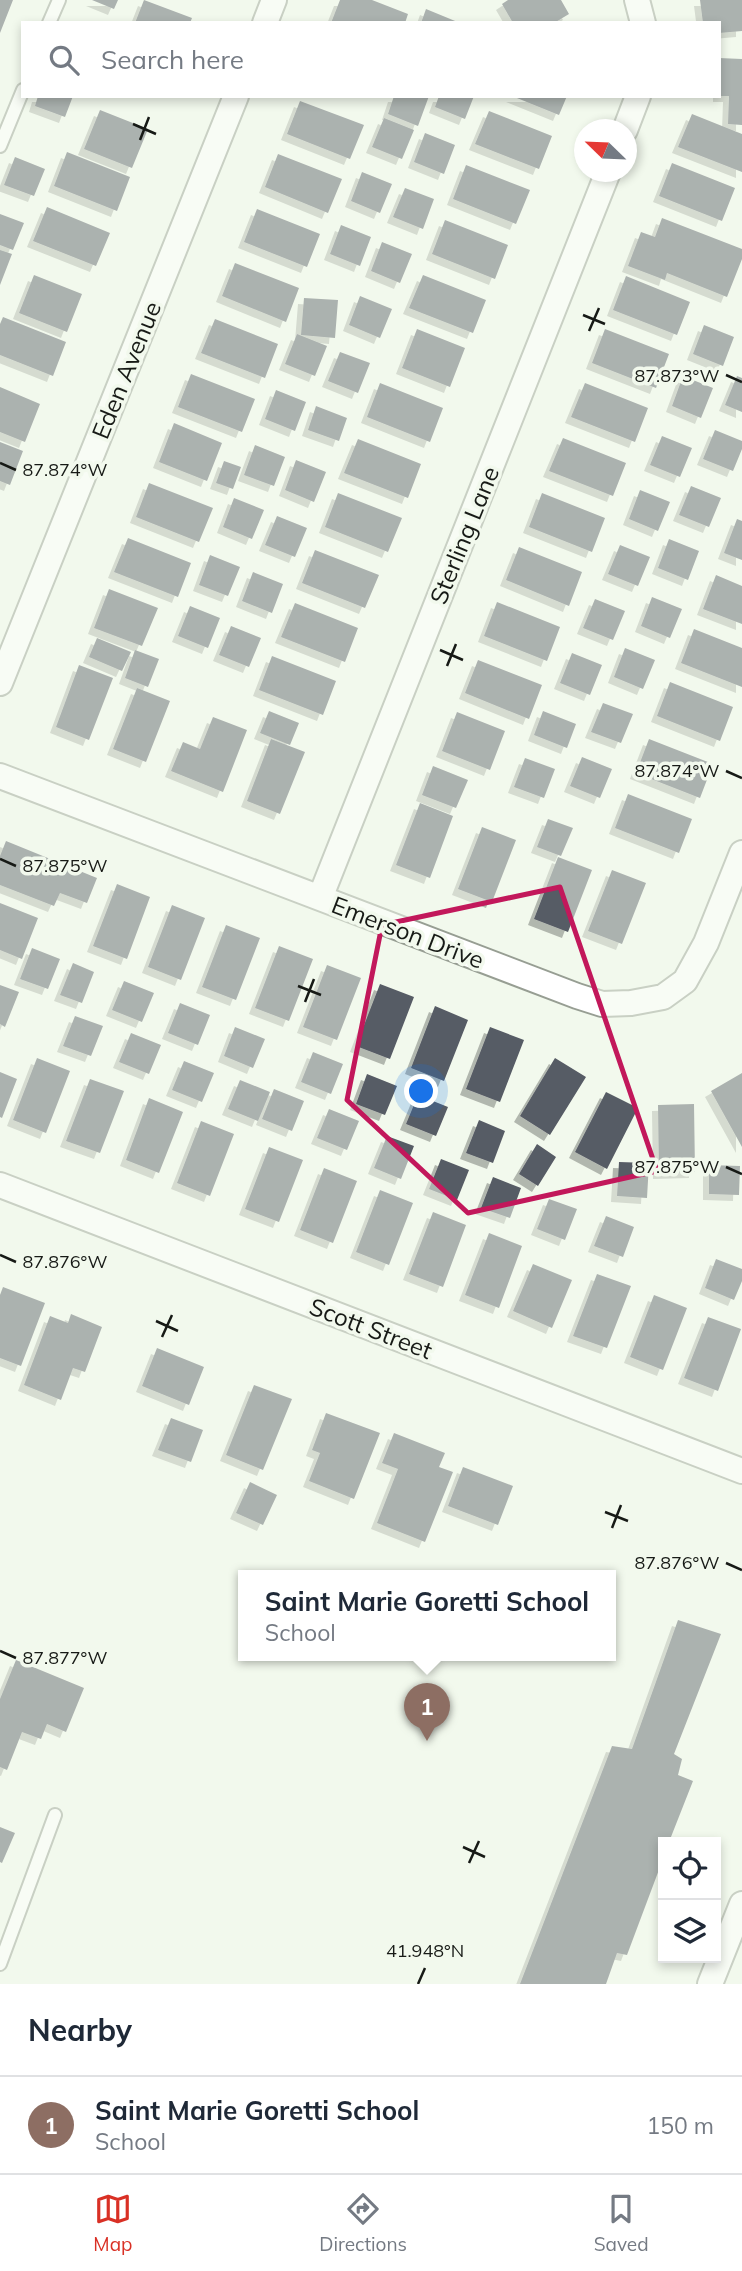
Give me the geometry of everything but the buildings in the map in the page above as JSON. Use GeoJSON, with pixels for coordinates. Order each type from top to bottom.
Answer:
{"type":"FeatureCollection","features":[{"type":"Feature","properties":{"kind":"street"},"geometry":{"type":"LineString","coordinates":[[266,21],[274,0]]}},
{"type":"Feature","properties":{"kind":"street"},"geometry":{"type":"LineString","coordinates":[[637,0],[642,21]]}},
{"type":"Feature","properties":{"kind":"street","name":"Eden Avenue"},"geometry":{"type":"LineString","coordinates":[[0,683],[235,98]]}},
{"type":"Feature","properties":{"kind":"street"},"geometry":{"type":"LineString","coordinates":[[629,119],[637,98]]}},
{"type":"Feature","properties":{"kind":"street","name":"Sterling Lane"},"geometry":{"type":"LineString","coordinates":[[320,898],[604,182]]}},
{"type":"Feature","properties":{"kind":"street","name":"Emerson Drive"},"geometry":{"type":"LineString","coordinates":[[0,776],[602,1004],[631,1003],[663,997],[685,981],[706,943],[742,853]]}},
{"type":"Feature","properties":{"kind":"street","name":"Scott Street"},"geometry":{"type":"LineString","coordinates":[[0,1185],[742,1471]]}},
{"type":"Feature","properties":{"kind":"street"},"geometry":{"type":"LineString","coordinates":[[710,1984],[742,1904]]}},
{"type":"Feature","properties":{"kind":"lane"},"geometry":{"type":"LineString","coordinates":[[51,21],[59,0]]}},
{"type":"Feature","properties":{"kind":"lane"},"geometry":{"type":"LineString","coordinates":[[0,146],[21,95]]}},
{"type":"Feature","properties":{"kind":"lane"},"geometry":{"type":"LineString","coordinates":[[0,1965],[55,1815]]}},
{"type":"Feature","properties":{"kind":"highlighted area"},"geometry":{"type":"Polygon","coordinates":[[[560,887],[657,1171],[468,1213],[347,1100],[382,925],[560,887]]]}},
{"type":"Feature","properties":{"kind":"place","name":"Saint Marie Goretti School"},"geometry":{"type":"Point","coordinates":[427,1741]}}]}
